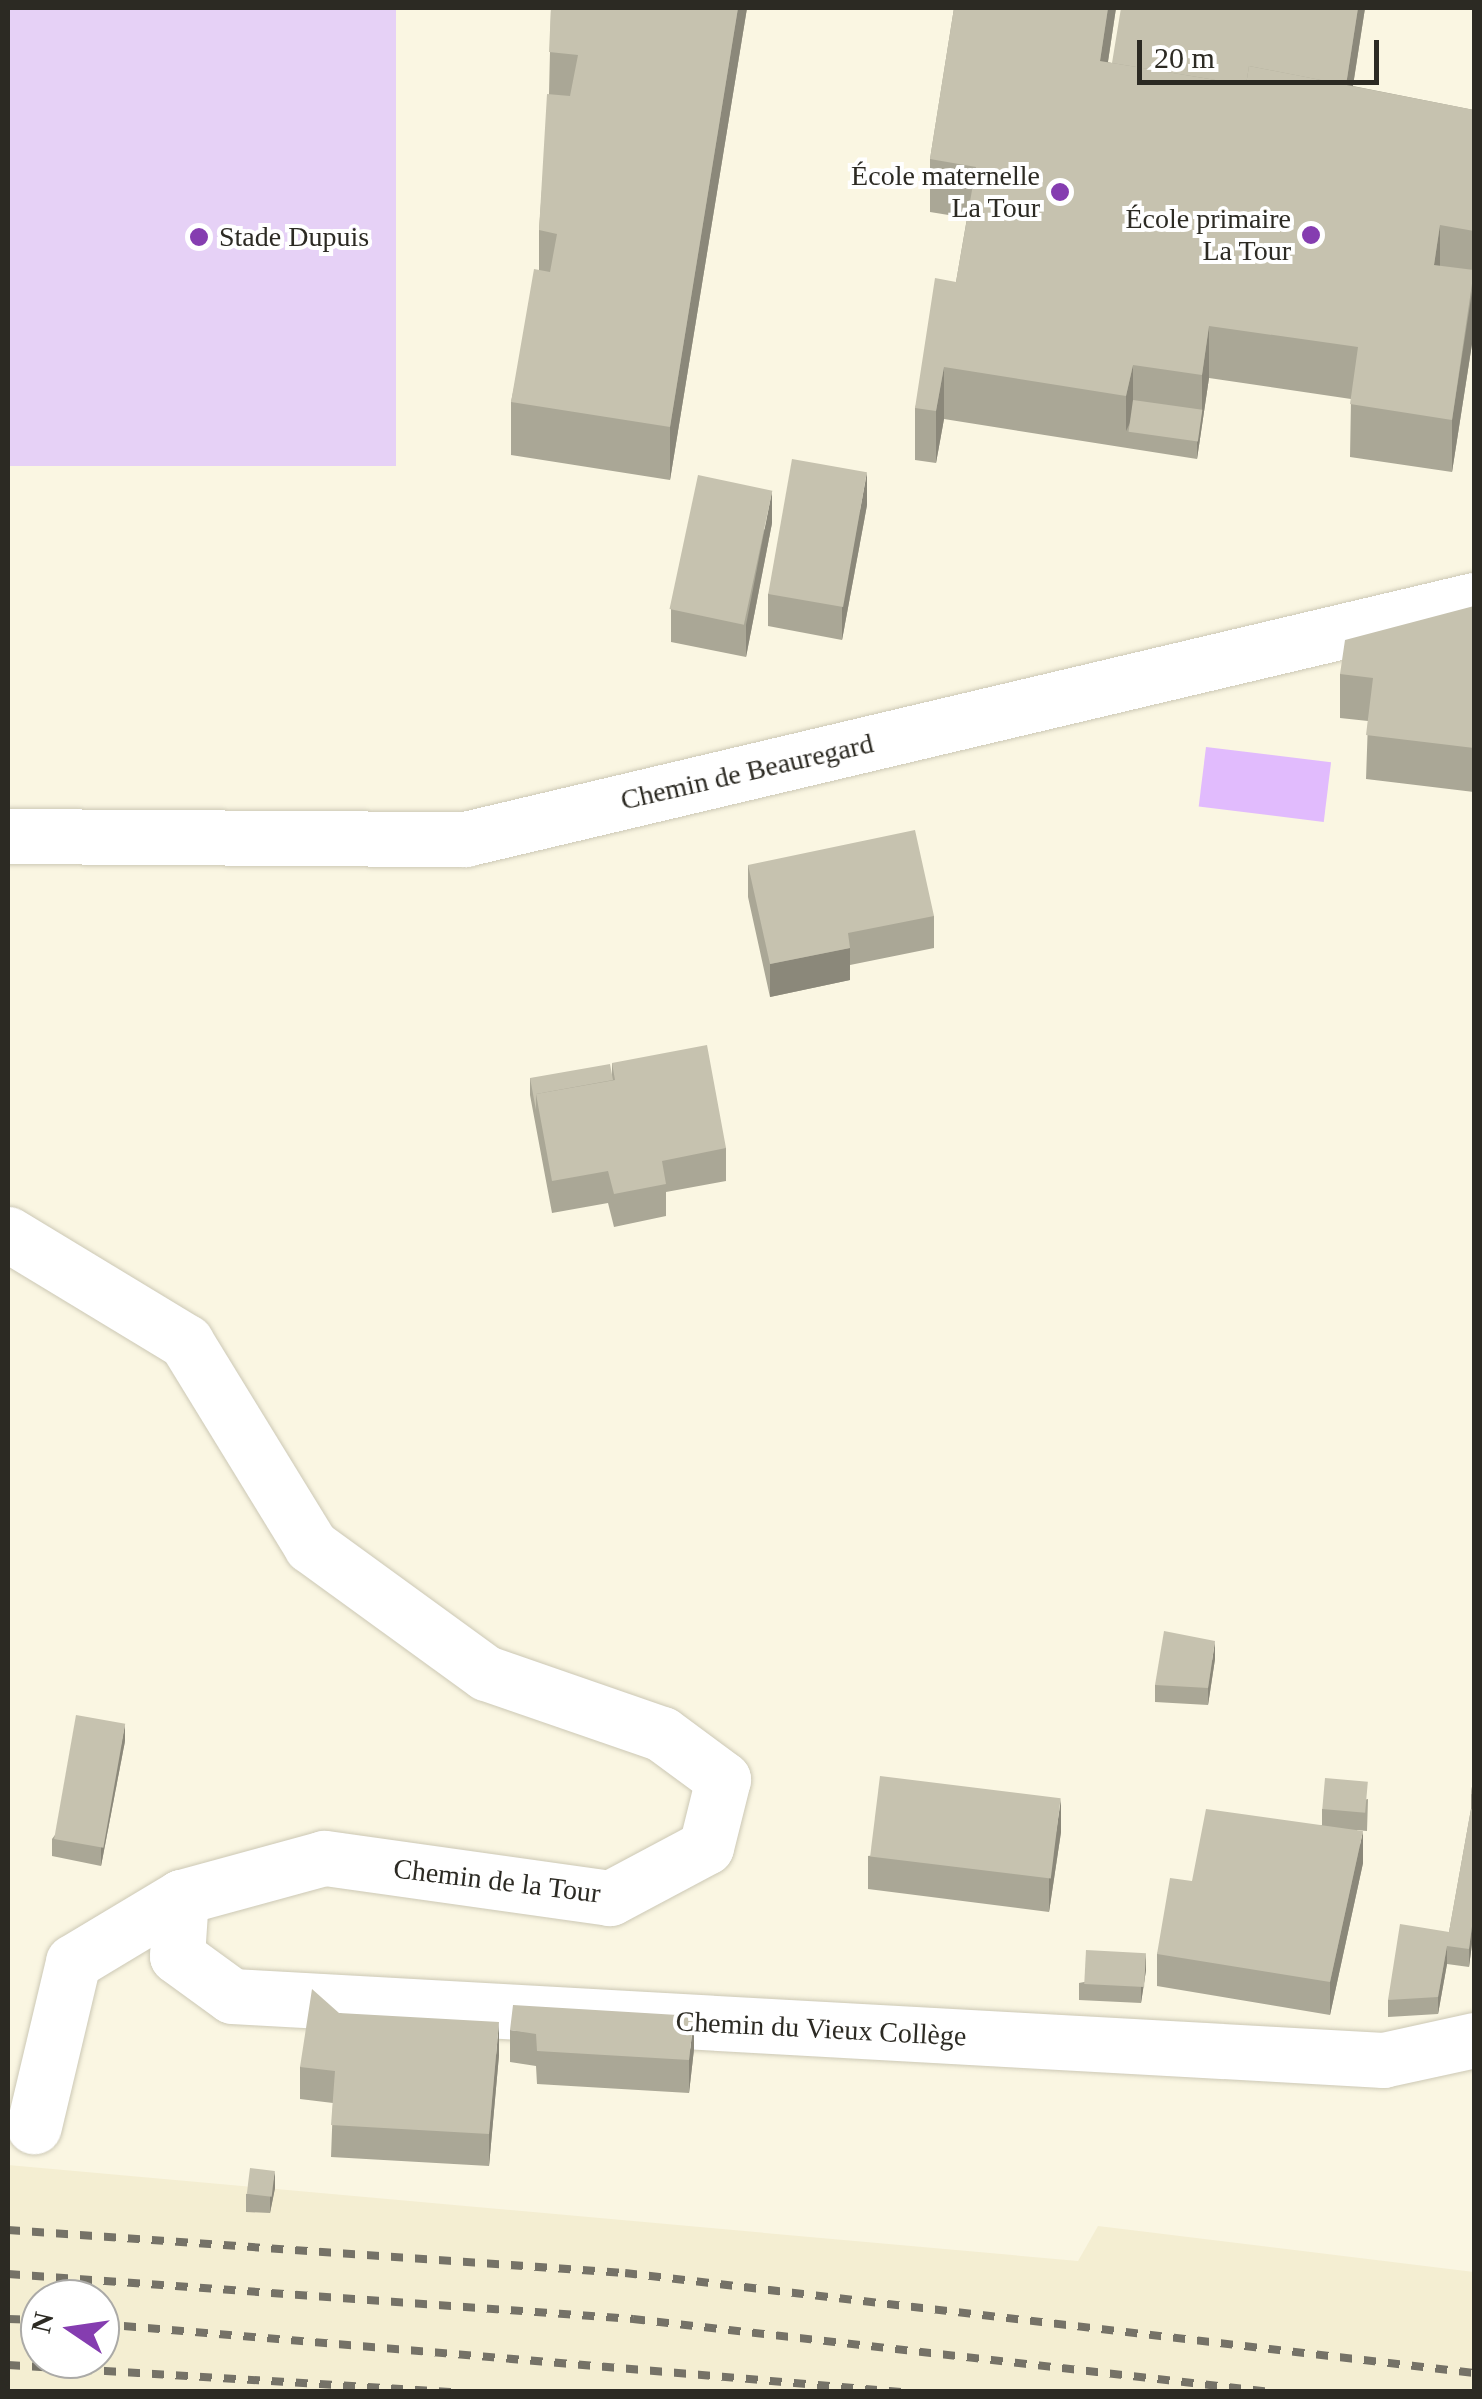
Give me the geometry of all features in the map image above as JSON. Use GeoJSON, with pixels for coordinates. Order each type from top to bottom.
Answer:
{"type":"FeatureCollection","features":[{"type":"Feature","properties":{"kind":"street","name":"Chemin de Beauregard"},"geometry":{"type":"LineString","coordinates":[[8,836],[464,839],[1474,600]]}},
{"type":"Feature","properties":{"kind":"street","name":"Chemin de la Tour"},"geometry":{"type":"LineString","coordinates":[[8,1234],[186,1342],[311,1546],[486,1672],[662,1734],[723,1779],[706,1847],[610,1898],[324,1858],[181,1898],[73,1962],[34,2126]]}},
{"type":"Feature","properties":{"kind":"street","name":"Chemin du Vieux Collège"},"geometry":{"type":"LineString","coordinates":[[181,1898],[178,1956],[232,1996],[1383,2060],[1474,2040]]}},
{"type":"Feature","properties":{"kind":"shaded area","name":"Stade Dupuis"},"geometry":{"type":"Polygon","coordinates":[[[8,8],[396,8],[396,466],[8,466],[8,8]]]}},
{"type":"Feature","properties":{"kind":"shaded area"},"geometry":{"type":"Polygon","coordinates":[[[1206,747],[1331,762],[1324,822],[1199,807],[1206,747]]]}},
{"type":"Feature","properties":{"kind":"shaded area"},"geometry":{"type":"Polygon","coordinates":[[[8,2165],[1078,2261],[1098,2226],[1474,2272],[1474,2391],[8,2391],[8,2165]]]}},
{"type":"Feature","properties":{"kind":"building"},"geometry":{"type":"Polygon","coordinates":[[[551,8],[738,8],[670,427],[511,402],[534,269],[550,272],[557,234],[539,230],[547,94],[570,96],[578,55],[549,52],[551,8]]]}},
{"type":"Feature","properties":{"kind":"building"},"geometry":{"type":"Polygon","coordinates":[[[954,8],[1108,8],[1100,61],[1246,85],[1249,66],[1474,110],[1474,231],[1440,225],[1434,265],[1474,270],[1452,420],[1350,404],[1358,347],[1209,326],[1202,375],[1133,365],[1126,396],[944,367],[936,411],[915,408],[935,278],[956,282],[976,167],[930,159],[954,8]]]}},
{"type":"Feature","properties":{"kind":"building"},"geometry":{"type":"Polygon","coordinates":[[[1121,8],[1358,8],[1346,85],[1249,66],[1246,85],[1112,63],[1121,8]]]}},
{"type":"Feature","properties":{"kind":"building"},"geometry":{"type":"Polygon","coordinates":[[[1133,400],[1202,410],[1198,441],[1129,432],[1133,400]]]}},
{"type":"Feature","properties":{"kind":"building"},"geometry":{"type":"Polygon","coordinates":[[[792,459],[867,472],[843,607],[768,594],[792,459]]]}},
{"type":"Feature","properties":{"kind":"building"},"geometry":{"type":"Polygon","coordinates":[[[698,475],[772,491],[744,625],[670,609],[698,475]]]}},
{"type":"Feature","properties":{"kind":"building"},"geometry":{"type":"Polygon","coordinates":[[[1474,606],[1474,748],[1366,735],[1373,678],[1340,674],[1345,640],[1474,606]]]}},
{"type":"Feature","properties":{"kind":"building"},"geometry":{"type":"Polygon","coordinates":[[[915,830],[934,916],[848,933],[850,948],[770,964],[748,865],[915,830]]]}},
{"type":"Feature","properties":{"kind":"building"},"geometry":{"type":"Polygon","coordinates":[[[707,1045],[726,1148],[662,1161],[666,1184],[614,1194],[608,1171],[552,1181],[536,1094],[615,1080],[612,1063],[707,1045]]]}},
{"type":"Feature","properties":{"kind":"building"},"geometry":{"type":"Polygon","coordinates":[[[610,1064],[613,1080],[536,1094],[536,1110],[530,1078],[610,1064]]]}},
{"type":"Feature","properties":{"kind":"building"},"geometry":{"type":"Polygon","coordinates":[[[1164,1631],[1215,1641],[1208,1688],[1155,1685],[1164,1631]]]}},
{"type":"Feature","properties":{"kind":"building"},"geometry":{"type":"Polygon","coordinates":[[[76,1715],[125,1724],[103,1848],[54,1839],[76,1715]]]}},
{"type":"Feature","properties":{"kind":"building"},"geometry":{"type":"Polygon","coordinates":[[[880,1776],[1061,1798],[1051,1879],[870,1856],[880,1776]]]}},
{"type":"Feature","properties":{"kind":"building"},"geometry":{"type":"Polygon","coordinates":[[[1325,1778],[1368,1782],[1365,1813],[1322,1809],[1325,1778]]]}},
{"type":"Feature","properties":{"kind":"building"},"geometry":{"type":"Polygon","coordinates":[[[1206,1809],[1363,1831],[1330,1982],[1157,1954],[1170,1878],[1192,1881],[1206,1809]]]}},
{"type":"Feature","properties":{"kind":"building"},"geometry":{"type":"Polygon","coordinates":[[[1471,1809],[1474,1911],[1469,1949],[1447,1946],[1438,1997],[1388,2000],[1400,1924],[1449,1932],[1471,1809]]]}},
{"type":"Feature","properties":{"kind":"building"},"geometry":{"type":"Polygon","coordinates":[[[1086,1950],[1146,1953],[1144,1987],[1084,1984],[1086,1950]]]}},
{"type":"Feature","properties":{"kind":"building"},"geometry":{"type":"Polygon","coordinates":[[[312,1989],[339,2013],[499,2022],[489,2134],[331,2125],[335,2071],[300,2067],[312,1989]]]}},
{"type":"Feature","properties":{"kind":"building"},"geometry":{"type":"Polygon","coordinates":[[[513,2005],[694,2016],[689,2060],[537,2051],[536,2034],[510,2030],[513,2005]]]}},
{"type":"Feature","properties":{"kind":"building"},"geometry":{"type":"Polygon","coordinates":[[[250,2168],[275,2171],[272,2197],[247,2194],[250,2168]]]}},
{"type":"Feature","properties":{"kind":"railway"},"geometry":{"type":"LineString","coordinates":[[8,2230],[625,2273],[1474,2373]]}},
{"type":"Feature","properties":{"kind":"railway"},"geometry":{"type":"LineString","coordinates":[[8,2274],[633,2319],[1271,2392]]}},
{"type":"Feature","properties":{"kind":"railway"},"geometry":{"type":"LineString","coordinates":[[8,2319],[20,2319]]}},
{"type":"Feature","properties":{"kind":"railway"},"geometry":{"type":"LineString","coordinates":[[120,2326],[901,2392]]}},
{"type":"Feature","properties":{"kind":"railway"},"geometry":{"type":"LineString","coordinates":[[8,2365],[454,2392]]}},
{"type":"Feature","properties":{"kind":"place","name":"École maternelle La Tour"},"geometry":{"type":"Point","coordinates":[1060,192]}},
{"type":"Feature","properties":{"kind":"place","name":"École primaire La Tour"},"geometry":{"type":"Point","coordinates":[1311,235]}},
{"type":"Feature","properties":{"kind":"place","name":"Stade Dupuis"},"geometry":{"type":"Point","coordinates":[199,237]}}]}
